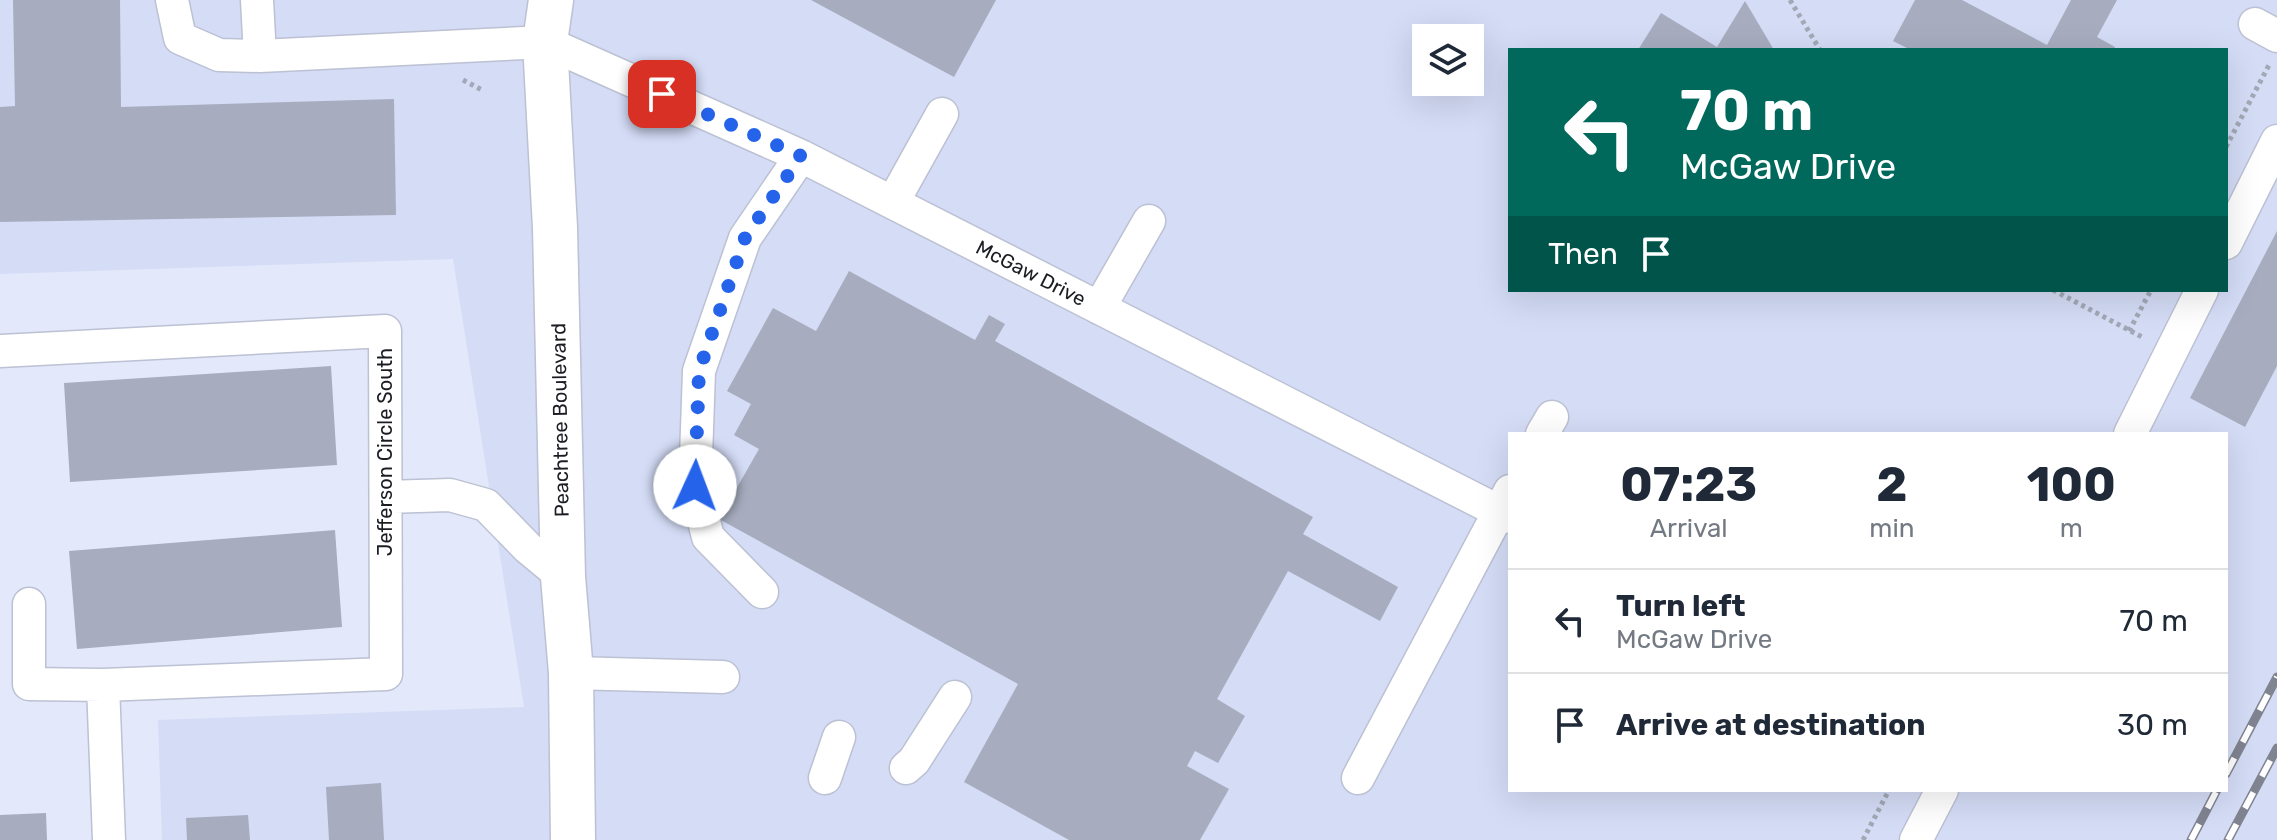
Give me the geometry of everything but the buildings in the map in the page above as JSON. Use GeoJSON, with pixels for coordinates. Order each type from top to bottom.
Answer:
{"type":"FeatureCollection","features":[{"type":"Feature","properties":{"kind":"highway","name":"Peachtree Boulevard"},"geometry":{"type":"LineString","coordinates":[[548,21],[563,577],[571,673],[573,840]]}},
{"type":"Feature","properties":{"kind":"street"},"geometry":{"type":"LineString","coordinates":[[172,0],[180,38],[219,55],[260,56],[548,21]]}},
{"type":"Feature","properties":{"kind":"street"},"geometry":{"type":"LineString","coordinates":[[257,0],[260,56]]}},
{"type":"Feature","properties":{"kind":"street","name":"McGaw Drive"},"geometry":{"type":"LineString","coordinates":[[548,21],[801,156],[1099,308],[1506,507]]}},
{"type":"Feature","properties":{"kind":"street"},"geometry":{"type":"LineString","coordinates":[[893,202],[942,114]]}},
{"type":"Feature","properties":{"kind":"street"},"geometry":{"type":"LineString","coordinates":[[2228,239],[2277,141]]}},
{"type":"Feature","properties":{"kind":"street"},"geometry":{"type":"LineString","coordinates":[[762,592],[708,537],[695,486],[699,371],[745,238],[801,156]]}},
{"type":"Feature","properties":{"kind":"street"},"geometry":{"type":"LineString","coordinates":[[1099,308],[1149,221]]}},
{"type":"Feature","properties":{"kind":"street"},"geometry":{"type":"LineString","coordinates":[[2131,432],[2201,292]]}},
{"type":"Feature","properties":{"kind":"street","name":"Jefferson Circle South"},"geometry":{"type":"LineString","coordinates":[[0,351],[385,331],[386,674],[103,685],[29,684],[29,604]]}},
{"type":"Feature","properties":{"kind":"street"},"geometry":{"type":"LineString","coordinates":[[386,497],[450,495],[486,505],[528,548],[563,577]]}},
{"type":"Feature","properties":{"kind":"street"},"geometry":{"type":"LineString","coordinates":[[1358,778],[1506,507]]}},
{"type":"Feature","properties":{"kind":"street"},"geometry":{"type":"LineString","coordinates":[[571,673],[723,677]]}},
{"type":"Feature","properties":{"kind":"street"},"geometry":{"type":"LineString","coordinates":[[103,685],[109,840]]}},
{"type":"Feature","properties":{"kind":"street"},"geometry":{"type":"LineString","coordinates":[[906,768],[914,761],[955,697]]}},
{"type":"Feature","properties":{"kind":"street"},"geometry":{"type":"LineString","coordinates":[[825,778],[839,737]]}},
{"type":"Feature","properties":{"kind":"street"},"geometry":{"type":"LineString","coordinates":[[1916,840],[1941,792]]}},
{"type":"Feature","properties":{"kind":"path"},"geometry":{"type":"LineString","coordinates":[[1790,0],[1819,48]]}},
{"type":"Feature","properties":{"kind":"path"},"geometry":{"type":"LineString","coordinates":[[2228,142],[2267,41]]}},
{"type":"Feature","properties":{"kind":"path"},"geometry":{"type":"LineString","coordinates":[[2057,292],[2129,331],[2150,292]]}},
{"type":"Feature","properties":{"kind":"path"},"geometry":{"type":"LineString","coordinates":[[1863,840],[1888,792]]}},
{"type":"Feature","properties":{"kind":"shaded area"},"geometry":{"type":"Polygon","coordinates":[[[0,0],[2277,0],[2277,840],[162,840],[158,720],[524,707],[453,259],[0,274],[0,0]]]}},
{"type":"Feature","properties":{"kind":"railway"},"geometry":{"type":"LineString","coordinates":[[2228,770],[2277,677]]}},
{"type":"Feature","properties":{"kind":"railway"},"geometry":{"type":"LineString","coordinates":[[2228,840],[2277,748]]}},
{"type":"Feature","properties":{"kind":"railway"},"geometry":{"type":"LineString","coordinates":[[2191,840],[2216,792]]}},
{"type":"Feature","properties":{"kind":"route"},"geometry":{"type":"LineString","coordinates":[[662,94],[801,156],[745,238],[699,371],[695,486]]}}]}
